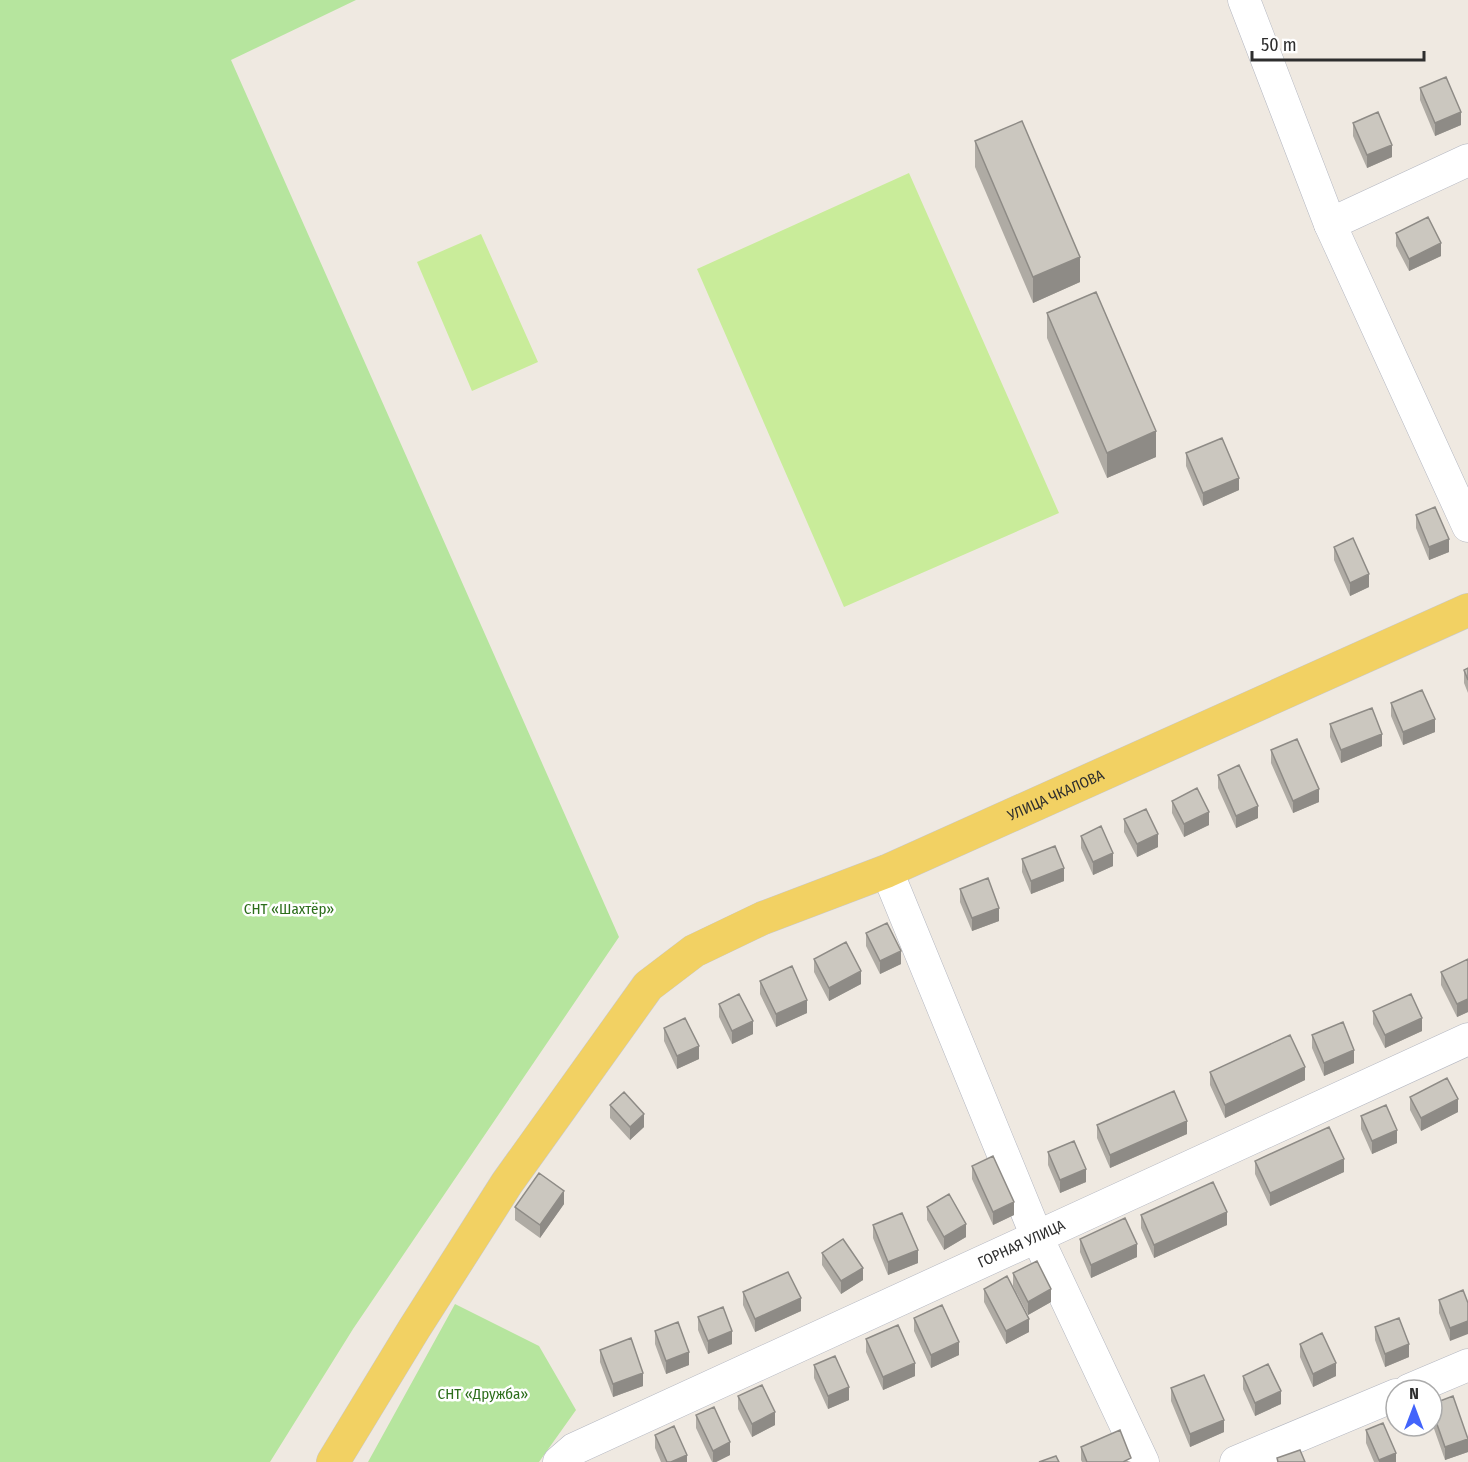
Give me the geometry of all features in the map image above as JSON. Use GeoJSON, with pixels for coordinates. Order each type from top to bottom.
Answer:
{"type":"FeatureCollection","features":[{"type":"Feature","properties":{"kind":"main road","name":"УЛИЦА ЧКАЛОВА"},"geometry":{"type":"LineString","coordinates":[[333,1462],[507,1183],[648,986],[694,951],[763,918],[887,871],[1468,610]]}},
{"type":"Feature","properties":{"kind":"street"},"geometry":{"type":"LineString","coordinates":[[1244,0],[1330,224],[1468,526]]}},
{"type":"Feature","properties":{"kind":"street"},"geometry":{"type":"LineString","coordinates":[[1330,224],[1468,160]]}},
{"type":"Feature","properties":{"kind":"street"},"geometry":{"type":"LineString","coordinates":[[887,871],[1036,1237],[1143,1462]]}},
{"type":"Feature","properties":{"kind":"street","name":"ГОРНАЯ УЛИЦА"},"geometry":{"type":"LineString","coordinates":[[567,1456],[1468,1039]]}},
{"type":"Feature","properties":{"kind":"street"},"geometry":{"type":"LineString","coordinates":[[1437,1378],[1468,1365]]}},
{"type":"Feature","properties":{"kind":"street"},"geometry":{"type":"LineString","coordinates":[[1236,1462],[1384,1400]]}},
{"type":"Feature","properties":{"kind":"green space","name":"СНТ «Шахтёр»"},"geometry":{"type":"Polygon","coordinates":[[[0,0],[356,0],[231,60],[619,937],[353,1329],[270,1462],[0,1462],[0,0]]]}},
{"type":"Feature","properties":{"kind":"green space"},"geometry":{"type":"Polygon","coordinates":[[[909,173],[1059,513],[844,607],[697,269],[909,173]]]}},
{"type":"Feature","properties":{"kind":"green space"},"geometry":{"type":"Polygon","coordinates":[[[481,234],[538,362],[472,391],[417,262],[481,234]]]}},
{"type":"Feature","properties":{"kind":"green space","name":"СНТ «Дружба»"},"geometry":{"type":"Polygon","coordinates":[[[455,1304],[539,1346],[576,1410],[539,1462],[368,1462],[455,1304]]]}},
{"type":"Feature","properties":{"kind":"building"},"geometry":{"type":"Polygon","coordinates":[[[1446,77],[1461,112],[1435,123],[1420,88],[1446,77]]]}},
{"type":"Feature","properties":{"kind":"building"},"geometry":{"type":"Polygon","coordinates":[[[1378,112],[1392,145],[1367,155],[1353,123],[1378,112]]]}},
{"type":"Feature","properties":{"kind":"building"},"geometry":{"type":"Polygon","coordinates":[[[1022,121],[1080,257],[1033,277],[975,141],[1022,121]]]}},
{"type":"Feature","properties":{"kind":"building"},"geometry":{"type":"Polygon","coordinates":[[[1428,217],[1441,243],[1409,259],[1396,233],[1428,217]]]}},
{"type":"Feature","properties":{"kind":"building"},"geometry":{"type":"Polygon","coordinates":[[[1096,292],[1156,431],[1107,453],[1047,313],[1096,292]]]}},
{"type":"Feature","properties":{"kind":"building"},"geometry":{"type":"Polygon","coordinates":[[[1222,438],[1239,478],[1203,493],[1186,453],[1222,438]]]}},
{"type":"Feature","properties":{"kind":"building"},"geometry":{"type":"Polygon","coordinates":[[[1435,507],[1449,539],[1429,547],[1416,515],[1435,507]]]}},
{"type":"Feature","properties":{"kind":"building"},"geometry":{"type":"Polygon","coordinates":[[[1353,538],[1369,574],[1350,583],[1334,547],[1353,538]]]}},
{"type":"Feature","properties":{"kind":"building"},"geometry":{"type":"Polygon","coordinates":[[[1468,668],[1468,680],[1464,670],[1468,668]]]}},
{"type":"Feature","properties":{"kind":"building"},"geometry":{"type":"Polygon","coordinates":[[[1422,690],[1435,719],[1403,732],[1391,703],[1422,690]]]}},
{"type":"Feature","properties":{"kind":"building"},"geometry":{"type":"Polygon","coordinates":[[[1372,708],[1382,734],[1341,750],[1330,724],[1372,708]]]}},
{"type":"Feature","properties":{"kind":"building"},"geometry":{"type":"Polygon","coordinates":[[[1297,739],[1319,789],[1293,801],[1271,750],[1297,739]]]}},
{"type":"Feature","properties":{"kind":"building"},"geometry":{"type":"Polygon","coordinates":[[[1239,765],[1258,806],[1236,816],[1218,775],[1239,765]]]}},
{"type":"Feature","properties":{"kind":"building"},"geometry":{"type":"Polygon","coordinates":[[[1197,788],[1209,812],[1184,824],[1172,801],[1197,788]]]}},
{"type":"Feature","properties":{"kind":"building"},"geometry":{"type":"Polygon","coordinates":[[[1146,809],[1158,834],[1137,844],[1124,819],[1146,809]]]}},
{"type":"Feature","properties":{"kind":"building"},"geometry":{"type":"Polygon","coordinates":[[[1101,826],[1113,853],[1093,862],[1081,836],[1101,826]]]}},
{"type":"Feature","properties":{"kind":"building"},"geometry":{"type":"Polygon","coordinates":[[[1055,846],[1064,868],[1031,881],[1022,859],[1055,846]]]}},
{"type":"Feature","properties":{"kind":"building"},"geometry":{"type":"Polygon","coordinates":[[[988,878],[999,908],[972,918],[960,889],[988,878]]]}},
{"type":"Feature","properties":{"kind":"building"},"geometry":{"type":"Polygon","coordinates":[[[887,923],[901,951],[880,961],[866,933],[887,923]]]}},
{"type":"Feature","properties":{"kind":"building"},"geometry":{"type":"Polygon","coordinates":[[[846,942],[861,971],[829,988],[814,959],[846,942]]]}},
{"type":"Feature","properties":{"kind":"building"},"geometry":{"type":"Polygon","coordinates":[[[1468,959],[1468,999],[1457,1004],[1441,972],[1468,959]]]}},
{"type":"Feature","properties":{"kind":"building"},"geometry":{"type":"Polygon","coordinates":[[[792,966],[807,1000],[776,1014],[760,981],[792,966]]]}},
{"type":"Feature","properties":{"kind":"building"},"geometry":{"type":"Polygon","coordinates":[[[739,994],[753,1021],[732,1031],[719,1004],[739,994]]]}},
{"type":"Feature","properties":{"kind":"building"},"geometry":{"type":"Polygon","coordinates":[[[1411,994],[1422,1018],[1385,1035],[1373,1011],[1411,994]]]}},
{"type":"Feature","properties":{"kind":"building"},"geometry":{"type":"Polygon","coordinates":[[[685,1018],[699,1046],[677,1056],[664,1028],[685,1018]]]}},
{"type":"Feature","properties":{"kind":"building"},"geometry":{"type":"Polygon","coordinates":[[[1343,1022],[1354,1050],[1324,1063],[1312,1035],[1343,1022]]]}},
{"type":"Feature","properties":{"kind":"building"},"geometry":{"type":"Polygon","coordinates":[[[1290,1035],[1305,1067],[1225,1105],[1210,1072],[1290,1035]]]}},
{"type":"Feature","properties":{"kind":"building"},"geometry":{"type":"Polygon","coordinates":[[[1447,1078],[1458,1099],[1421,1118],[1410,1097],[1447,1078]]]}},
{"type":"Feature","properties":{"kind":"building"},"geometry":{"type":"Polygon","coordinates":[[[1174,1091],[1187,1121],[1110,1155],[1097,1125],[1174,1091]]]}},
{"type":"Feature","properties":{"kind":"building"},"geometry":{"type":"Polygon","coordinates":[[[624,1092],[644,1114],[630,1127],[610,1105],[624,1092]]]}},
{"type":"Feature","properties":{"kind":"building"},"geometry":{"type":"Polygon","coordinates":[[[1386,1105],[1397,1130],[1372,1141],[1361,1116],[1386,1105]]]}},
{"type":"Feature","properties":{"kind":"building"},"geometry":{"type":"Polygon","coordinates":[[[1329,1127],[1344,1159],[1270,1193],[1255,1161],[1329,1127]]]}},
{"type":"Feature","properties":{"kind":"building"},"geometry":{"type":"Polygon","coordinates":[[[1074,1141],[1086,1169],[1060,1180],[1048,1152],[1074,1141]]]}},
{"type":"Feature","properties":{"kind":"building"},"geometry":{"type":"Polygon","coordinates":[[[993,1156],[1014,1202],[993,1212],[972,1166],[993,1156]]]}},
{"type":"Feature","properties":{"kind":"building"},"geometry":{"type":"Polygon","coordinates":[[[539,1173],[564,1191],[540,1225],[515,1207],[539,1173]]]}},
{"type":"Feature","properties":{"kind":"building"},"geometry":{"type":"Polygon","coordinates":[[[1213,1182],[1227,1212],[1154,1245],[1141,1215],[1213,1182]]]}},
{"type":"Feature","properties":{"kind":"building"},"geometry":{"type":"Polygon","coordinates":[[[949,1194],[966,1224],[944,1237],[927,1207],[949,1194]]]}},
{"type":"Feature","properties":{"kind":"building"},"geometry":{"type":"Polygon","coordinates":[[[902,1213],[918,1250],[888,1262],[873,1225],[902,1213]]]}},
{"type":"Feature","properties":{"kind":"building"},"geometry":{"type":"Polygon","coordinates":[[[1125,1218],[1137,1244],[1091,1265],[1080,1239],[1125,1218]]]}},
{"type":"Feature","properties":{"kind":"building"},"geometry":{"type":"Polygon","coordinates":[[[843,1239],[863,1268],[841,1281],[822,1253],[843,1239]]]}},
{"type":"Feature","properties":{"kind":"building"},"geometry":{"type":"Polygon","coordinates":[[[1037,1261],[1051,1289],[1028,1302],[1013,1273],[1037,1261]]]}},
{"type":"Feature","properties":{"kind":"building"},"geometry":{"type":"Polygon","coordinates":[[[788,1272],[801,1298],[755,1319],[743,1292],[788,1272]]]}},
{"type":"Feature","properties":{"kind":"building"},"geometry":{"type":"Polygon","coordinates":[[[1007,1276],[1029,1319],[1006,1331],[984,1289],[1007,1276]]]}},
{"type":"Feature","properties":{"kind":"building"},"geometry":{"type":"Polygon","coordinates":[[[1463,1290],[1468,1303],[1468,1321],[1450,1328],[1439,1300],[1463,1290]]]}},
{"type":"Feature","properties":{"kind":"building"},"geometry":{"type":"Polygon","coordinates":[[[942,1305],[959,1342],[931,1355],[914,1318],[942,1305]]]}},
{"type":"Feature","properties":{"kind":"building"},"geometry":{"type":"Polygon","coordinates":[[[723,1307],[732,1331],[708,1341],[698,1317],[723,1307]]]}},
{"type":"Feature","properties":{"kind":"building"},"geometry":{"type":"Polygon","coordinates":[[[1399,1318],[1409,1344],[1385,1354],[1375,1327],[1399,1318]]]}},
{"type":"Feature","properties":{"kind":"building"},"geometry":{"type":"Polygon","coordinates":[[[678,1322],[689,1352],[666,1361],[655,1331],[678,1322]]]}},
{"type":"Feature","properties":{"kind":"building"},"geometry":{"type":"Polygon","coordinates":[[[898,1325],[915,1363],[883,1377],[866,1339],[898,1325]]]}},
{"type":"Feature","properties":{"kind":"building"},"geometry":{"type":"Polygon","coordinates":[[[1322,1333],[1336,1363],[1313,1374],[1300,1344],[1322,1333]]]}},
{"type":"Feature","properties":{"kind":"building"},"geometry":{"type":"Polygon","coordinates":[[[631,1338],[643,1373],[613,1384],[600,1350],[631,1338]]]}},
{"type":"Feature","properties":{"kind":"building"},"geometry":{"type":"Polygon","coordinates":[[[835,1356],[849,1387],[828,1396],[814,1365],[835,1356]]]}},
{"type":"Feature","properties":{"kind":"building"},"geometry":{"type":"Polygon","coordinates":[[[1268,1364],[1281,1391],[1255,1403],[1243,1376],[1268,1364]]]}},
{"type":"Feature","properties":{"kind":"building"},"geometry":{"type":"Polygon","coordinates":[[[1204,1375],[1224,1420],[1190,1434],[1171,1388],[1204,1375]]]}},
{"type":"Feature","properties":{"kind":"building"},"geometry":{"type":"Polygon","coordinates":[[[762,1385],[775,1412],[752,1424],[738,1396],[762,1385]]]}},
{"type":"Feature","properties":{"kind":"building"},"geometry":{"type":"Polygon","coordinates":[[[1453,1396],[1468,1439],[1445,1447],[1442,1438],[1444,1438],[1444,1399],[1453,1396]]]}},
{"type":"Feature","properties":{"kind":"building"},"geometry":{"type":"Polygon","coordinates":[[[714,1407],[730,1442],[713,1451],[696,1415],[714,1407]]]}},
{"type":"Feature","properties":{"kind":"building"},"geometry":{"type":"Polygon","coordinates":[[[1383,1423],[1384,1438],[1390,1438],[1396,1453],[1379,1460],[1366,1430],[1383,1423]]]}},
{"type":"Feature","properties":{"kind":"building"},"geometry":{"type":"Polygon","coordinates":[[[674,1426],[687,1455],[667,1462],[655,1435],[674,1426]]]}},
{"type":"Feature","properties":{"kind":"building"},"geometry":{"type":"Polygon","coordinates":[[[1120,1430],[1131,1458],[1123,1462],[1087,1462],[1081,1447],[1120,1430]]]}},
{"type":"Feature","properties":{"kind":"building"},"geometry":{"type":"Polygon","coordinates":[[[1300,1450],[1305,1462],[1278,1462],[1277,1458],[1300,1450]]]}},
{"type":"Feature","properties":{"kind":"building"},"geometry":{"type":"Polygon","coordinates":[[[1056,1456],[1059,1462],[1039,1462],[1056,1456]]]}}]}
